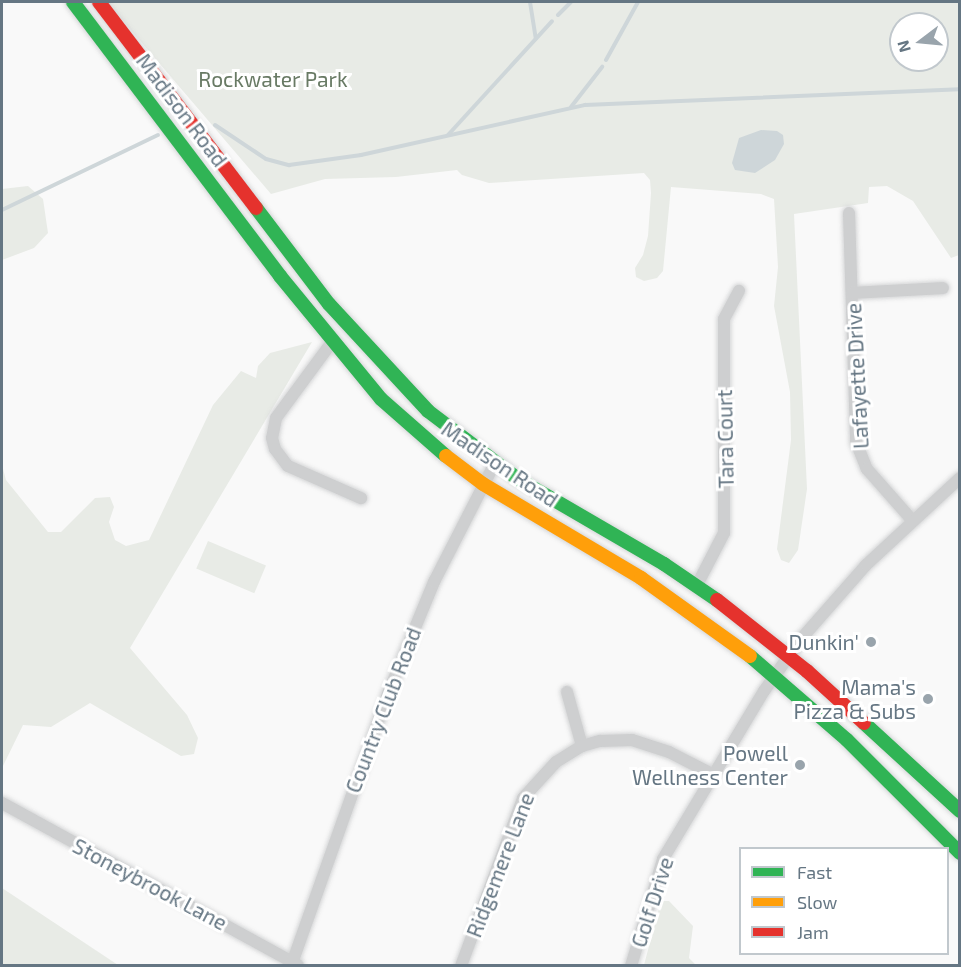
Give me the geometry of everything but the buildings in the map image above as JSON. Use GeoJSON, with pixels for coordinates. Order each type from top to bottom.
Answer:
{"type":"FeatureCollection","features":[{"type":"Feature","properties":{"kind":"main road","name":"Madison Road"},"geometry":{"type":"LineString","coordinates":[[73,2],[332,342],[418,434],[483,483],[683,605],[775,675],[847,740],[960,853]]}},
{"type":"Feature","properties":{"kind":"main road","name":"Madison Road"},"geometry":{"type":"LineString","coordinates":[[99,2],[362,343],[428,411],[495,464],[698,585],[789,656],[960,811]]}},
{"type":"Feature","properties":{"kind":"street","name":"Lafayette Drive"},"geometry":{"type":"LineString","coordinates":[[849,213],[860,455],[912,520]]}},
{"type":"Feature","properties":{"kind":"street"},"geometry":{"type":"LineString","coordinates":[[852,293],[943,288]]}},
{"type":"Feature","properties":{"kind":"street","name":"Tara Court"},"geometry":{"type":"LineString","coordinates":[[698,585],[724,533],[724,319],[739,291]]}},
{"type":"Feature","properties":{"kind":"street"},"geometry":{"type":"LineString","coordinates":[[332,342],[276,418],[272,438],[275,449],[288,466],[361,498]]}},
{"type":"Feature","properties":{"kind":"street","name":"Country Club Road"},"geometry":{"type":"LineString","coordinates":[[294,964],[388,693],[434,582],[483,483],[495,464]]}},
{"type":"Feature","properties":{"kind":"street","name":"Golf Drive"},"geometry":{"type":"LineString","coordinates":[[631,966],[663,859],[712,774],[775,675],[866,565],[960,478]]}},
{"type":"Feature","properties":{"kind":"street"},"geometry":{"type":"LineString","coordinates":[[567,692],[582,746]]}},
{"type":"Feature","properties":{"kind":"street","name":"Ridgemere Lane"},"geometry":{"type":"LineString","coordinates":[[461,966],[523,798],[537,778],[582,746],[608,740],[632,740],[669,752],[712,774]]}},
{"type":"Feature","properties":{"kind":"street","name":"Stoneybrook Lane"},"geometry":{"type":"LineString","coordinates":[[2,803],[294,964]]}},
{"type":"Feature","properties":{"kind":"green space","name":"Rockwater Park"},"geometry":{"type":"Polygon","coordinates":[[[107,2],[959,2],[959,255],[951,258],[913,201],[887,186],[869,187],[868,203],[794,214],[807,489],[798,550],[789,563],[781,560],[777,549],[791,440],[790,392],[774,306],[778,267],[774,199],[761,194],[671,187],[663,271],[657,278],[644,281],[636,277],[635,268],[643,255],[648,236],[651,193],[650,180],[644,173],[489,183],[462,175],[457,170],[396,177],[325,179],[271,194],[107,2]]]}},
{"type":"Feature","properties":{"kind":"green space"},"geometry":{"type":"Polygon","coordinates":[[[28,186],[43,199],[48,233],[34,248],[2,260],[2,189],[28,186]]]}},
{"type":"Feature","properties":{"kind":"green space"},"geometry":{"type":"Polygon","coordinates":[[[312,342],[130,648],[187,715],[198,738],[194,754],[181,756],[90,703],[51,727],[23,725],[2,768],[2,465],[6,480],[48,532],[61,532],[95,498],[110,497],[114,507],[109,522],[115,540],[126,546],[149,540],[213,405],[241,371],[256,378],[258,366],[270,353],[312,342]]]}},
{"type":"Feature","properties":{"kind":"green space"},"geometry":{"type":"Polygon","coordinates":[[[208,541],[266,566],[254,593],[196,569],[208,541]]]}},
{"type":"Feature","properties":{"kind":"green space"},"geometry":{"type":"Polygon","coordinates":[[[2,888],[118,965],[2,965],[2,888]]]}},
{"type":"Feature","properties":{"kind":"green space"},"geometry":{"type":"Polygon","coordinates":[[[661,901],[669,901],[693,926],[689,958],[696,965],[644,965],[661,901]]]}},
{"type":"Feature","properties":{"kind":"shaded area"},"geometry":{"type":"Polygon","coordinates":[[[761,130],[777,131],[783,135],[784,144],[775,160],[755,173],[735,170],[732,163],[739,138],[761,130]]]}},
{"type":"Feature","properties":{"kind":"waterway"},"geometry":{"type":"LineString","coordinates":[[530,2],[536,39]]}},
{"type":"Feature","properties":{"kind":"waterway"},"geometry":{"type":"LineString","coordinates":[[558,15],[571,2]]}},
{"type":"Feature","properties":{"kind":"waterway"},"geometry":{"type":"LineString","coordinates":[[606,60],[638,2]]}},
{"type":"Feature","properties":{"kind":"waterway"},"geometry":{"type":"LineString","coordinates":[[448,135],[552,21]]}},
{"type":"Feature","properties":{"kind":"waterway"},"geometry":{"type":"LineString","coordinates":[[571,107],[602,67]]}},
{"type":"Feature","properties":{"kind":"waterway"},"geometry":{"type":"LineString","coordinates":[[215,125],[266,159],[289,165],[361,155],[585,105],[960,89]]}},
{"type":"Feature","properties":{"kind":"waterway"},"geometry":{"type":"LineString","coordinates":[[2,210],[158,135]]}},
{"type":"Feature","properties":{"kind":"traffic: fast"},"geometry":{"type":"LineString","coordinates":[[73,2],[280,276],[381,399],[446,456]]}},
{"type":"Feature","properties":{"kind":"traffic: fast"},"geometry":{"type":"LineString","coordinates":[[256,208],[329,304],[428,411],[518,479],[664,564],[717,600]]}},
{"type":"Feature","properties":{"kind":"traffic: fast"},"geometry":{"type":"LineString","coordinates":[[750,656],[847,740],[960,853]]}},
{"type":"Feature","properties":{"kind":"traffic: fast"},"geometry":{"type":"LineString","coordinates":[[864,723],[960,811]]}},
{"type":"Feature","properties":{"kind":"traffic: slow"},"geometry":{"type":"LineString","coordinates":[[446,456],[483,484],[641,578],[750,656]]}},
{"type":"Feature","properties":{"kind":"traffic: jam"},"geometry":{"type":"LineString","coordinates":[[99,2],[256,208]]}},
{"type":"Feature","properties":{"kind":"traffic: jam"},"geometry":{"type":"LineString","coordinates":[[717,600],[807,671],[864,723]]}},
{"type":"Feature","properties":{"kind":"place","name":"Dunkin'"},"geometry":{"type":"Point","coordinates":[871,642]}},
{"type":"Feature","properties":{"kind":"place","name":"Mama's Pizza & Subs"},"geometry":{"type":"Point","coordinates":[928,699]}},
{"type":"Feature","properties":{"kind":"place","name":"Powell Wellness Center"},"geometry":{"type":"Point","coordinates":[800,765]}}]}
